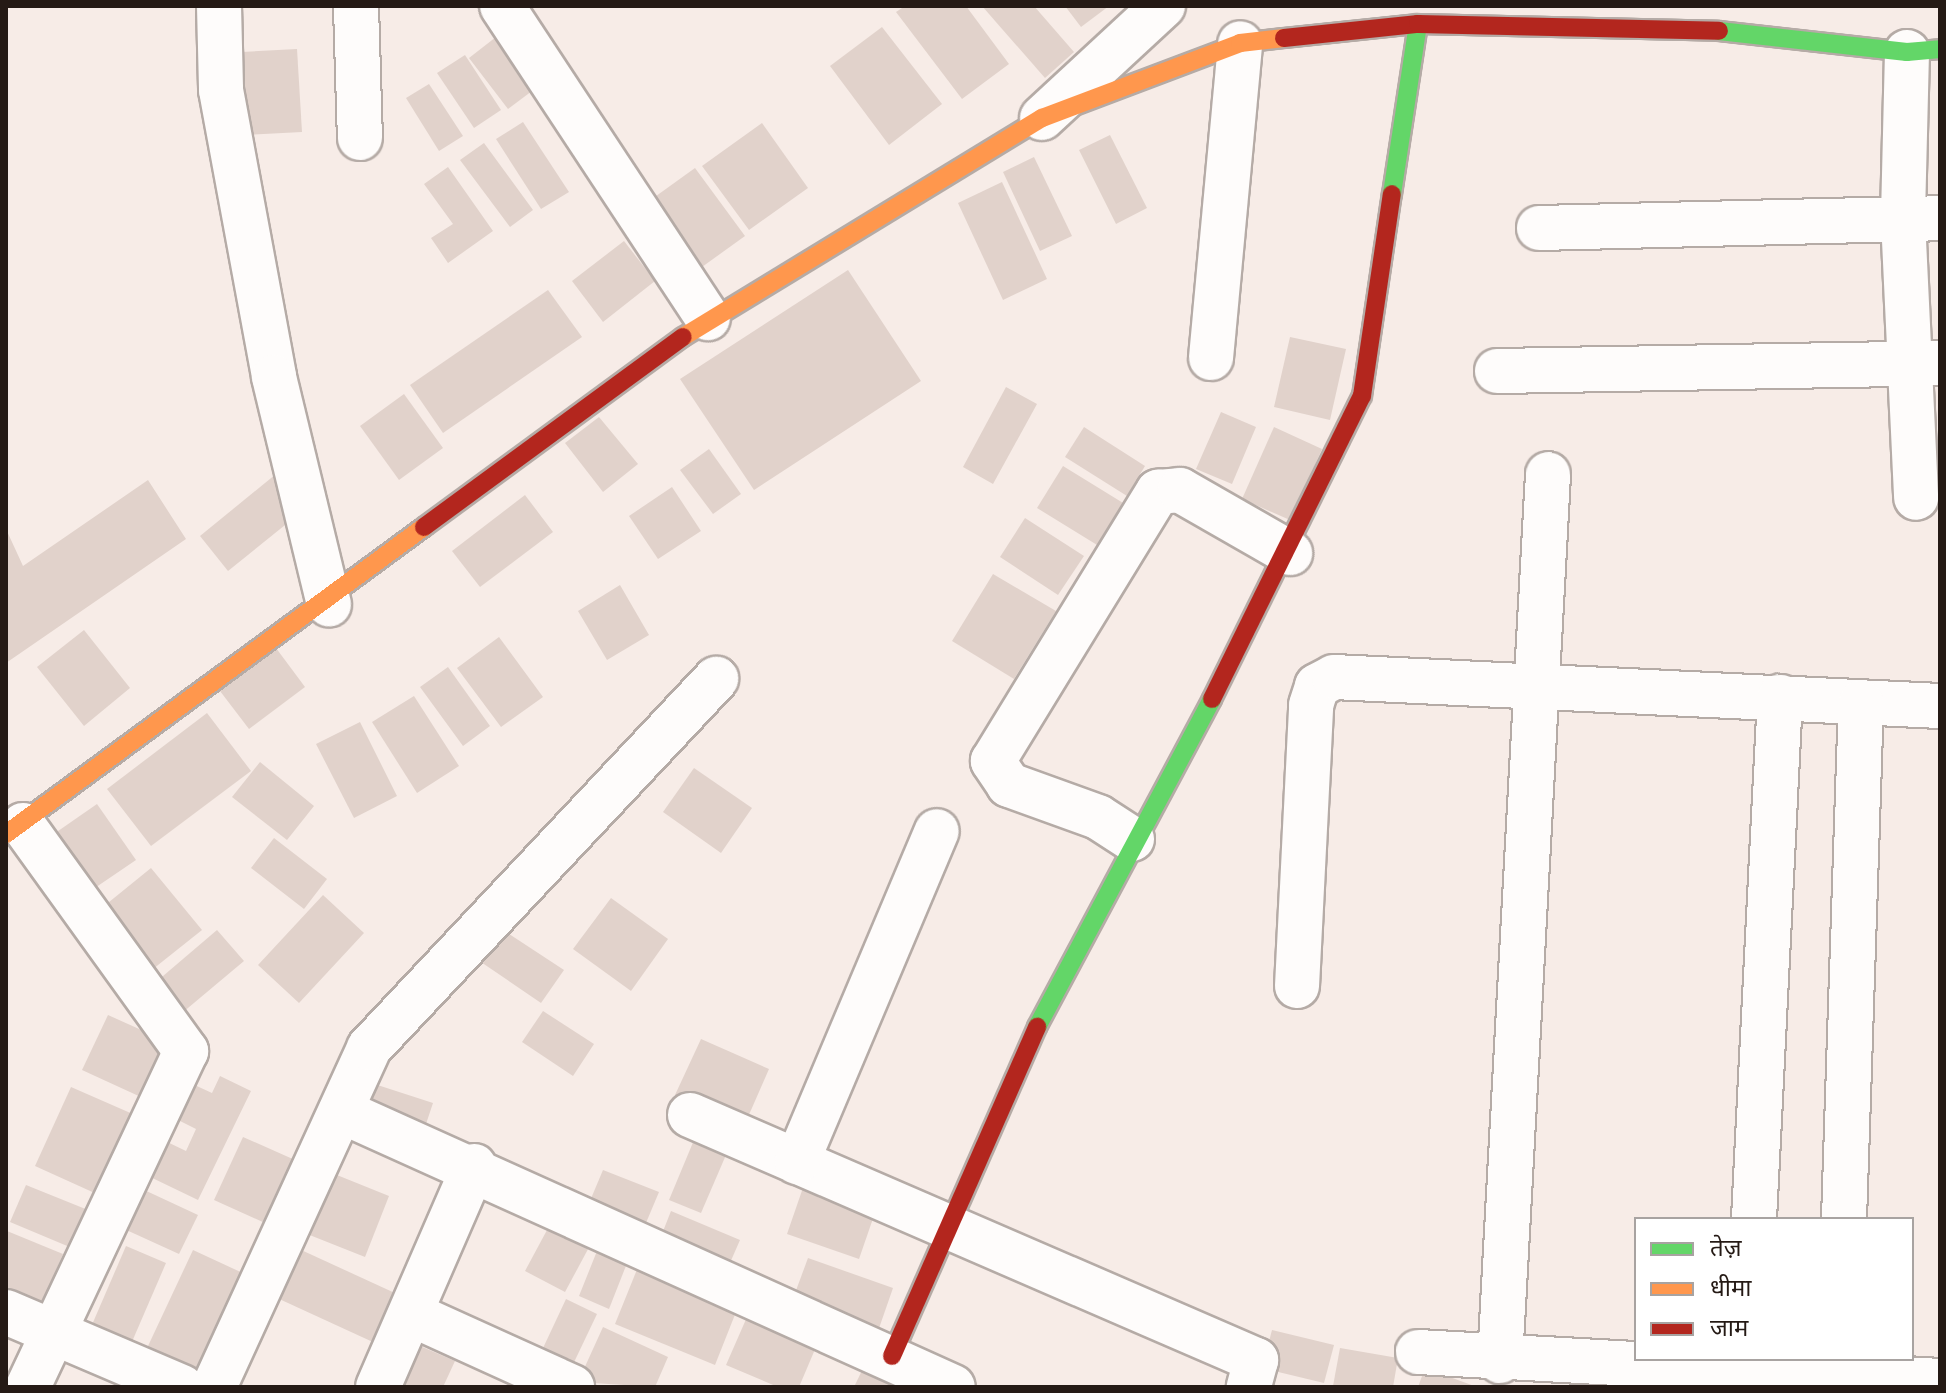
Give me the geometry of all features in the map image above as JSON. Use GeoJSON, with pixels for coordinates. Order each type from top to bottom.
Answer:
{"type":"FeatureCollection","features":[{"type":"Feature","properties":{"kind":"street"},"geometry":{"type":"LineString","coordinates":[[219,6],[221,90],[274,377],[329,604]]}},
{"type":"Feature","properties":{"kind":"street"},"geometry":{"type":"LineString","coordinates":[[356,6],[360,138]]}},
{"type":"Feature","properties":{"kind":"street"},"geometry":{"type":"LineString","coordinates":[[502,6],[708,318]]}},
{"type":"Feature","properties":{"kind":"street"},"geometry":{"type":"LineString","coordinates":[[1042,118],[1163,6]]}},
{"type":"Feature","properties":{"kind":"street"},"geometry":{"type":"LineString","coordinates":[[28,1387],[186,1051],[14,830],[329,604],[708,318],[1042,118],[1240,43],[1418,24],[1767,19],[1923,51],[1922,218],[1926,363],[1916,498]]}},
{"type":"Feature","properties":{"kind":"street"},"geometry":{"type":"LineString","coordinates":[[892,1356],[951,1228],[1014,1070],[1132,839],[1290,553],[1362,396],[1418,24]]}},
{"type":"Feature","properties":{"kind":"street"},"geometry":{"type":"LineString","coordinates":[[1211,358],[1240,43]]}},
{"type":"Feature","properties":{"kind":"street"},"geometry":{"type":"LineString","coordinates":[[1539,228],[1922,218]]}},
{"type":"Feature","properties":{"kind":"street"},"geometry":{"type":"LineString","coordinates":[[1497,371],[1926,363]]}},
{"type":"Feature","properties":{"kind":"street"},"geometry":{"type":"LineString","coordinates":[[1500,1361],[1548,474]]}},
{"type":"Feature","properties":{"kind":"street"},"geometry":{"type":"LineString","coordinates":[[1132,839],[1098,817],[1009,785],[993,761],[1158,492],[1180,490],[1290,553]]}},
{"type":"Feature","properties":{"kind":"street"},"geometry":{"type":"LineString","coordinates":[[1297,986],[1317,686],[1334,677],[1940,706]]}},
{"type":"Feature","properties":{"kind":"street"},"geometry":{"type":"LineString","coordinates":[[214,1387],[369,1048],[716,679]]}},
{"type":"Feature","properties":{"kind":"street"},"geometry":{"type":"LineString","coordinates":[[1754,1217],[1780,697]]}},
{"type":"Feature","properties":{"kind":"street"},"geometry":{"type":"LineString","coordinates":[[1844,1217],[1861,702]]}},
{"type":"Feature","properties":{"kind":"street"},"geometry":{"type":"LineString","coordinates":[[797,1162],[937,831]]}},
{"type":"Feature","properties":{"kind":"street"},"geometry":{"type":"LineString","coordinates":[[341,1111],[474,1166],[892,1356],[953,1387]]}},
{"type":"Feature","properties":{"kind":"street"},"geometry":{"type":"LineString","coordinates":[[690,1115],[1256,1360],[1249,1387]]}},
{"type":"Feature","properties":{"kind":"street"},"geometry":{"type":"LineString","coordinates":[[378,1387],[474,1166]]}},
{"type":"Feature","properties":{"kind":"street"},"geometry":{"type":"LineString","coordinates":[[6,1312],[51,1334],[182,1387]]}},
{"type":"Feature","properties":{"kind":"street"},"geometry":{"type":"LineString","coordinates":[[411,1314],[572,1387]]}},
{"type":"Feature","properties":{"kind":"street"},"geometry":{"type":"LineString","coordinates":[[1418,1352],[1500,1361],[1940,1381]]}},
{"type":"Feature","properties":{"kind":"building"},"geometry":{"type":"Polygon","coordinates":[[[905,6],[966,6],[1009,64],[962,99],[896,12],[905,6]]]}},
{"type":"Feature","properties":{"kind":"building"},"geometry":{"type":"Polygon","coordinates":[[[982,6],[1034,6],[1074,52],[1045,78],[982,6]]]}},
{"type":"Feature","properties":{"kind":"building"},"geometry":{"type":"Polygon","coordinates":[[[1065,6],[1109,6],[1081,27],[1065,6]]]}},
{"type":"Feature","properties":{"kind":"building"},"geometry":{"type":"Polygon","coordinates":[[[882,27],[942,104],[889,145],[830,66],[882,27]]]}},
{"type":"Feature","properties":{"kind":"building"},"geometry":{"type":"Polygon","coordinates":[[[505,30],[544,82],[508,109],[469,58],[505,30]]]}},
{"type":"Feature","properties":{"kind":"building"},"geometry":{"type":"Polygon","coordinates":[[[297,49],[302,132],[247,135],[242,52],[297,49]]]}},
{"type":"Feature","properties":{"kind":"building"},"geometry":{"type":"Polygon","coordinates":[[[465,55],[501,110],[474,128],[437,73],[465,55]]]}},
{"type":"Feature","properties":{"kind":"building"},"geometry":{"type":"Polygon","coordinates":[[[429,84],[463,136],[439,151],[406,98],[429,84]]]}},
{"type":"Feature","properties":{"kind":"building"},"geometry":{"type":"Polygon","coordinates":[[[523,122],[569,192],[541,209],[496,139],[523,122]]]}},
{"type":"Feature","properties":{"kind":"building"},"geometry":{"type":"Polygon","coordinates":[[[762,123],[808,188],[749,230],[702,166],[762,123]]]}},
{"type":"Feature","properties":{"kind":"building"},"geometry":{"type":"Polygon","coordinates":[[[1110,135],[1147,208],[1116,224],[1079,150],[1110,135]]]}},
{"type":"Feature","properties":{"kind":"building"},"geometry":{"type":"Polygon","coordinates":[[[484,143],[533,210],[510,227],[460,160],[484,143]]]}},
{"type":"Feature","properties":{"kind":"building"},"geometry":{"type":"Polygon","coordinates":[[[1034,157],[1072,236],[1040,251],[1003,172],[1034,157]]]}},
{"type":"Feature","properties":{"kind":"building"},"geometry":{"type":"Polygon","coordinates":[[[448,167],[493,231],[448,263],[431,238],[453,224],[424,184],[448,167]]]}},
{"type":"Feature","properties":{"kind":"building"},"geometry":{"type":"Polygon","coordinates":[[[695,168],[745,236],[695,272],[645,204],[695,168]]]}},
{"type":"Feature","properties":{"kind":"building"},"geometry":{"type":"Polygon","coordinates":[[[1002,182],[1047,279],[1003,300],[958,203],[1002,182]]]}},
{"type":"Feature","properties":{"kind":"building"},"geometry":{"type":"Polygon","coordinates":[[[624,241],[655,281],[603,322],[572,281],[624,241]]]}},
{"type":"Feature","properties":{"kind":"building"},"geometry":{"type":"Polygon","coordinates":[[[848,270],[921,381],[754,490],[680,379],[848,270]]]}},
{"type":"Feature","properties":{"kind":"building"},"geometry":{"type":"Polygon","coordinates":[[[548,290],[582,337],[443,433],[410,385],[548,290]]]}},
{"type":"Feature","properties":{"kind":"building"},"geometry":{"type":"Polygon","coordinates":[[[1290,337],[1346,349],[1330,420],[1274,407],[1290,337]]]}},
{"type":"Feature","properties":{"kind":"building"},"geometry":{"type":"Polygon","coordinates":[[[1006,387],[1037,404],[993,484],[963,467],[1006,387]]]}},
{"type":"Feature","properties":{"kind":"building"},"geometry":{"type":"Polygon","coordinates":[[[404,394],[443,448],[399,480],[360,426],[404,394]]]}},
{"type":"Feature","properties":{"kind":"building"},"geometry":{"type":"Polygon","coordinates":[[[1221,412],[1256,427],[1232,484],[1196,469],[1221,412]]]}},
{"type":"Feature","properties":{"kind":"building"},"geometry":{"type":"Polygon","coordinates":[[[599,417],[638,464],[603,492],[565,443],[599,417]]]}},
{"type":"Feature","properties":{"kind":"building"},"geometry":{"type":"Polygon","coordinates":[[[1084,427],[1145,466],[1127,496],[1065,457],[1084,427]]]}},
{"type":"Feature","properties":{"kind":"building"},"geometry":{"type":"Polygon","coordinates":[[[1274,427],[1322,449],[1290,520],[1242,499],[1274,427]]]}},
{"type":"Feature","properties":{"kind":"building"},"geometry":{"type":"Polygon","coordinates":[[[709,449],[741,494],[713,514],[680,470],[709,449]]]}},
{"type":"Feature","properties":{"kind":"building"},"geometry":{"type":"Polygon","coordinates":[[[1063,466],[1128,506],[1102,548],[1037,508],[1063,466]]]}},
{"type":"Feature","properties":{"kind":"building"},"geometry":{"type":"Polygon","coordinates":[[[276,474],[305,509],[228,571],[200,536],[276,474]]]}},
{"type":"Feature","properties":{"kind":"building"},"geometry":{"type":"Polygon","coordinates":[[[148,480],[186,539],[6,663],[6,529],[23,566],[148,480]]]}},
{"type":"Feature","properties":{"kind":"building"},"geometry":{"type":"Polygon","coordinates":[[[672,487],[701,531],[658,559],[629,516],[672,487]]]}},
{"type":"Feature","properties":{"kind":"building"},"geometry":{"type":"Polygon","coordinates":[[[525,495],[553,532],[480,587],[452,551],[525,495]]]}},
{"type":"Feature","properties":{"kind":"building"},"geometry":{"type":"Polygon","coordinates":[[[1025,518],[1084,556],[1058,595],[1000,557],[1025,518]]]}},
{"type":"Feature","properties":{"kind":"building"},"geometry":{"type":"Polygon","coordinates":[[[993,574],[1056,611],[1014,679],[952,641],[993,574]]]}},
{"type":"Feature","properties":{"kind":"building"},"geometry":{"type":"Polygon","coordinates":[[[620,585],[649,635],[607,660],[578,611],[620,585]]]}},
{"type":"Feature","properties":{"kind":"building"},"geometry":{"type":"Polygon","coordinates":[[[84,630],[130,688],[84,726],[37,667],[84,630]]]}},
{"type":"Feature","properties":{"kind":"building"},"geometry":{"type":"Polygon","coordinates":[[[499,637],[543,697],[501,727],[457,668],[499,637]]]}},
{"type":"Feature","properties":{"kind":"building"},"geometry":{"type":"Polygon","coordinates":[[[276,648],[305,687],[249,729],[220,691],[276,648]]]}},
{"type":"Feature","properties":{"kind":"building"},"geometry":{"type":"Polygon","coordinates":[[[448,667],[490,726],[463,746],[420,687],[448,667]]]}},
{"type":"Feature","properties":{"kind":"building"},"geometry":{"type":"Polygon","coordinates":[[[414,696],[459,766],[417,793],[372,722],[414,696]]]}},
{"type":"Feature","properties":{"kind":"building"},"geometry":{"type":"Polygon","coordinates":[[[207,713],[251,771],[151,846],[107,789],[207,713]]]}},
{"type":"Feature","properties":{"kind":"building"},"geometry":{"type":"Polygon","coordinates":[[[360,722],[397,796],[354,818],[316,744],[360,722]]]}},
{"type":"Feature","properties":{"kind":"building"},"geometry":{"type":"Polygon","coordinates":[[[260,762],[314,806],[287,840],[232,797],[260,762]]]}},
{"type":"Feature","properties":{"kind":"building"},"geometry":{"type":"Polygon","coordinates":[[[694,768],[752,808],[721,853],[663,812],[694,768]]]}},
{"type":"Feature","properties":{"kind":"building"},"geometry":{"type":"Polygon","coordinates":[[[97,804],[136,860],[86,894],[48,838],[97,804]]]}},
{"type":"Feature","properties":{"kind":"building"},"geometry":{"type":"Polygon","coordinates":[[[274,838],[327,879],[304,909],[251,868],[274,838]]]}},
{"type":"Feature","properties":{"kind":"building"},"geometry":{"type":"Polygon","coordinates":[[[151,868],[202,930],[148,973],[98,911],[151,868]]]}},
{"type":"Feature","properties":{"kind":"building"},"geometry":{"type":"Polygon","coordinates":[[[323,895],[364,933],[299,1003],[258,965],[323,895]]]}},
{"type":"Feature","properties":{"kind":"building"},"geometry":{"type":"Polygon","coordinates":[[[611,898],[668,939],[631,991],[573,949],[611,898]]]}},
{"type":"Feature","properties":{"kind":"building"},"geometry":{"type":"Polygon","coordinates":[[[497,926],[564,970],[541,1003],[475,958],[497,926]]]}},
{"type":"Feature","properties":{"kind":"building"},"geometry":{"type":"Polygon","coordinates":[[[217,930],[244,961],[182,1013],[156,982],[217,930]]]}},
{"type":"Feature","properties":{"kind":"building"},"geometry":{"type":"Polygon","coordinates":[[[543,1011],[594,1044],[573,1076],[522,1042],[543,1011]]]}},
{"type":"Feature","properties":{"kind":"building"},"geometry":{"type":"Polygon","coordinates":[[[108,1015],[168,1042],[143,1098],[82,1070],[108,1015]]]}},
{"type":"Feature","properties":{"kind":"building"},"geometry":{"type":"Polygon","coordinates":[[[701,1039],[769,1069],[744,1126],[675,1095],[701,1039]]]}},
{"type":"Feature","properties":{"kind":"building"},"geometry":{"type":"Polygon","coordinates":[[[220,1076],[251,1091],[198,1200],[144,1174],[161,1139],[186,1151],[196,1129],[172,1117],[188,1082],[212,1093],[220,1076]]]}},
{"type":"Feature","properties":{"kind":"building"},"geometry":{"type":"Polygon","coordinates":[[[359,1079],[433,1103],[423,1133],[349,1109],[359,1079]]]}},
{"type":"Feature","properties":{"kind":"building"},"geometry":{"type":"Polygon","coordinates":[[[71,1087],[135,1115],[99,1195],[35,1166],[71,1087]]]}},
{"type":"Feature","properties":{"kind":"building"},"geometry":{"type":"Polygon","coordinates":[[[699,1128],[732,1141],[701,1213],[669,1200],[699,1128]]]}},
{"type":"Feature","properties":{"kind":"building"},"geometry":{"type":"Polygon","coordinates":[[[243,1137],[295,1160],[265,1223],[214,1200],[243,1137]]]}},
{"type":"Feature","properties":{"kind":"building"},"geometry":{"type":"Polygon","coordinates":[[[322,1169],[389,1196],[365,1257],[297,1230],[322,1169]]]}},
{"type":"Feature","properties":{"kind":"building"},"geometry":{"type":"Polygon","coordinates":[[[603,1170],[659,1192],[643,1230],[587,1208],[603,1170]]]}},
{"type":"Feature","properties":{"kind":"building"},"geometry":{"type":"Polygon","coordinates":[[[806,1179],[878,1204],[859,1259],[787,1234],[806,1179]]]}},
{"type":"Feature","properties":{"kind":"building"},"geometry":{"type":"Polygon","coordinates":[[[26,1185],[88,1210],[72,1248],[10,1222],[26,1185]]]}},
{"type":"Feature","properties":{"kind":"building"},"geometry":{"type":"Polygon","coordinates":[[[140,1188],[198,1215],[179,1254],[122,1228],[140,1188]]]}},
{"type":"Feature","properties":{"kind":"building"},"geometry":{"type":"Polygon","coordinates":[[[671,1211],[740,1240],[726,1272],[658,1244],[671,1211]]]}},
{"type":"Feature","properties":{"kind":"building"},"geometry":{"type":"Polygon","coordinates":[[[554,1217],[594,1238],[565,1292],[525,1271],[554,1217]]]}},
{"type":"Feature","properties":{"kind":"building"},"geometry":{"type":"Polygon","coordinates":[[[7,1231],[63,1254],[42,1303],[6,1288],[7,1231]]]}},
{"type":"Feature","properties":{"kind":"building"},"geometry":{"type":"Polygon","coordinates":[[[601,1241],[631,1253],[609,1309],[579,1296],[601,1241]]]}},
{"type":"Feature","properties":{"kind":"building"},"geometry":{"type":"Polygon","coordinates":[[[286,1243],[397,1294],[375,1343],[264,1292],[286,1243]]]}},
{"type":"Feature","properties":{"kind":"building"},"geometry":{"type":"Polygon","coordinates":[[[126,1246],[166,1263],[128,1351],[88,1334],[126,1246]]]}},
{"type":"Feature","properties":{"kind":"building"},"geometry":{"type":"Polygon","coordinates":[[[193,1250],[247,1275],[195,1386],[141,1361],[193,1250]]]}},
{"type":"Feature","properties":{"kind":"building"},"geometry":{"type":"Polygon","coordinates":[[[808,1258],[893,1288],[877,1334],[791,1304],[808,1258]]]}},
{"type":"Feature","properties":{"kind":"building"},"geometry":{"type":"Polygon","coordinates":[[[638,1267],[738,1307],[715,1365],[615,1324],[638,1267]]]}},
{"type":"Feature","properties":{"kind":"building"},"geometry":{"type":"Polygon","coordinates":[[[566,1299],[597,1314],[567,1377],[536,1363],[566,1299]]]}},
{"type":"Feature","properties":{"kind":"building"},"geometry":{"type":"Polygon","coordinates":[[[747,1317],[816,1347],[799,1387],[778,1387],[726,1365],[747,1317]]]}},
{"type":"Feature","properties":{"kind":"building"},"geometry":{"type":"Polygon","coordinates":[[[603,1327],[668,1357],[655,1387],[578,1382],[603,1327]]]}},
{"type":"Feature","properties":{"kind":"building"},"geometry":{"type":"Polygon","coordinates":[[[1272,1330],[1334,1345],[1324,1383],[1262,1368],[1272,1330]]]}},
{"type":"Feature","properties":{"kind":"building"},"geometry":{"type":"Polygon","coordinates":[[[413,1343],[455,1361],[443,1387],[394,1387],[413,1343]]]}},
{"type":"Feature","properties":{"kind":"building"},"geometry":{"type":"Polygon","coordinates":[[[1340,1348],[1398,1358],[1393,1387],[1333,1386],[1340,1348]]]}},
{"type":"Feature","properties":{"kind":"building"},"geometry":{"type":"Polygon","coordinates":[[[871,1352],[943,1387],[854,1387],[871,1352]]]}},
{"type":"Feature","properties":{"kind":"building"},"geometry":{"type":"Polygon","coordinates":[[[1425,1368],[1477,1387],[1418,1387],[1425,1368]]]}},
{"type":"Feature","properties":{"kind":"traffic: fast"},"geometry":{"type":"LineString","coordinates":[[1392,194],[1418,24]]}},
{"type":"Feature","properties":{"kind":"traffic: fast"},"geometry":{"type":"LineString","coordinates":[[1719,31],[1907,52],[1940,49]]}},
{"type":"Feature","properties":{"kind":"traffic: fast"},"geometry":{"type":"LineString","coordinates":[[1037,1027],[1212,699]]}},
{"type":"Feature","properties":{"kind":"traffic: slow"},"geometry":{"type":"LineString","coordinates":[[683,337],[1042,118],[1240,43],[1284,38]]}},
{"type":"Feature","properties":{"kind":"traffic: slow"},"geometry":{"type":"LineString","coordinates":[[6,834],[424,527]]}},
{"type":"Feature","properties":{"kind":"traffic: jam"},"geometry":{"type":"LineString","coordinates":[[1284,38],[1418,24],[1719,31]]}},
{"type":"Feature","properties":{"kind":"traffic: jam"},"geometry":{"type":"LineString","coordinates":[[1212,699],[1362,396],[1392,194]]}},
{"type":"Feature","properties":{"kind":"traffic: jam"},"geometry":{"type":"LineString","coordinates":[[424,527],[683,337]]}},
{"type":"Feature","properties":{"kind":"traffic: jam"},"geometry":{"type":"LineString","coordinates":[[892,1356],[1037,1027]]}}]}
